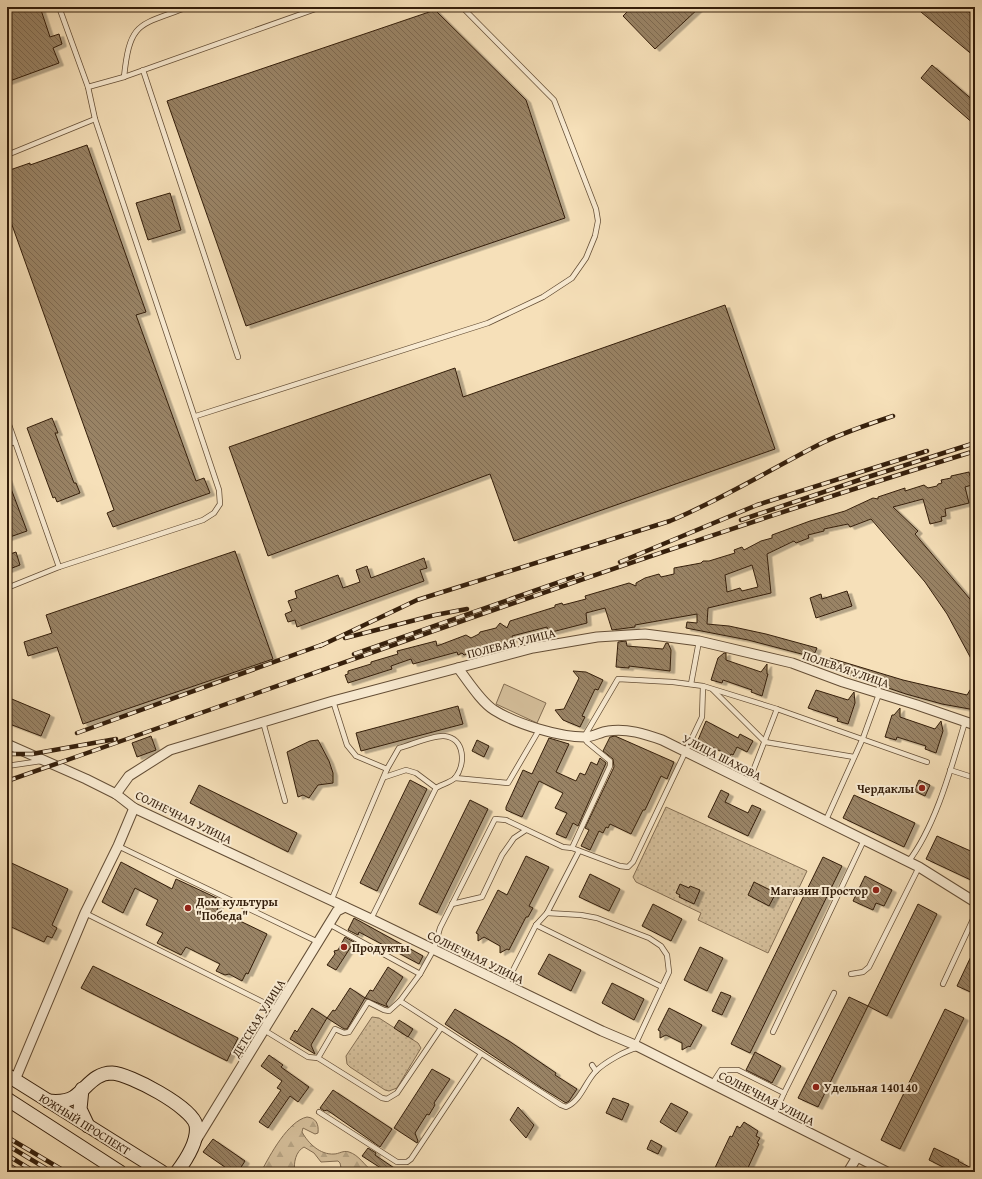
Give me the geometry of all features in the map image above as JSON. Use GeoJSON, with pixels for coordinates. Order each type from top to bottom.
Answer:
{"type":"FeatureCollection","features":[{"type":"Feature","properties":{"kind":"main road"},"geometry":{"type":"LineString","coordinates":[[48,1101],[64,1101],[74,1096],[99,1076],[111,1073],[123,1075],[138,1081],[188,1112],[196,1125],[194,1144],[177,1172]]}},
{"type":"Feature","properties":{"kind":"main road","name":"ЮЖНЫЙ ПРОСПЕКТ"},"geometry":{"type":"LineString","coordinates":[[11,1078],[162,1172]]}},
{"type":"Feature","properties":{"kind":"main road"},"geometry":{"type":"LineString","coordinates":[[82,1089],[80,1109],[88,1126]]}},
{"type":"Feature","properties":{"kind":"main road"},"geometry":{"type":"LineString","coordinates":[[7,1099],[120,1172]]}},
{"type":"Feature","properties":{"kind":"street","name":"ПОЛЕВАЯ УЛИЦА"},"geometry":{"type":"LineString","coordinates":[[116,794],[129,776],[170,750],[333,701],[533,648],[597,637],[645,634],[699,640],[792,663],[879,694],[917,705],[975,725]]}},
{"type":"Feature","properties":{"kind":"street","name":"УЛИЦА ШАХОВА"},"geometry":{"type":"LineString","coordinates":[[458,668],[475,691],[493,710],[539,730],[584,737],[608,730],[640,732],[708,762],[748,784],[826,820],[919,867],[975,902]]}},
{"type":"Feature","properties":{"kind":"street","name":"СОЛНЕЧНАЯ УЛИЦА"},"geometry":{"type":"LineString","coordinates":[[7,744],[116,794],[134,808],[637,1046],[887,1172]]}},
{"type":"Feature","properties":{"kind":"street"},"geometry":{"type":"LineString","coordinates":[[11,1078],[134,808]]}},
{"type":"Feature","properties":{"kind":"street","name":"ДЕТСКАЯ УЛИЦА"},"geometry":{"type":"LineString","coordinates":[[194,1144],[337,911],[345,907]]}},
{"type":"Feature","properties":{"kind":"street"},"geometry":{"type":"LineString","coordinates":[[848,1172],[857,1157]]}},
{"type":"Feature","properties":{"kind":"lane"},"geometry":{"type":"LineString","coordinates":[[7,588],[58,567],[203,520],[214,513],[220,504],[220,490],[95,119],[88,88],[59,7]]}},
{"type":"Feature","properties":{"kind":"lane"},"geometry":{"type":"LineString","coordinates":[[124,77],[131,38],[140,25],[188,7]]}},
{"type":"Feature","properties":{"kind":"lane"},"geometry":{"type":"LineString","coordinates":[[88,88],[124,77],[321,7]]}},
{"type":"Feature","properties":{"kind":"lane"},"geometry":{"type":"LineString","coordinates":[[196,416],[488,323],[543,297],[572,278],[586,258],[595,236],[598,221],[596,209],[554,100],[462,7]]}},
{"type":"Feature","properties":{"kind":"lane"},"geometry":{"type":"LineString","coordinates":[[143,70],[238,358]]}},
{"type":"Feature","properties":{"kind":"lane"},"geometry":{"type":"LineString","coordinates":[[7,156],[95,119]]}},
{"type":"Feature","properties":{"kind":"lane"},"geometry":{"type":"LineString","coordinates":[[7,419],[58,567]]}},
{"type":"Feature","properties":{"kind":"lane"},"geometry":{"type":"LineString","coordinates":[[7,445],[15,442]]}},
{"type":"Feature","properties":{"kind":"lane"},"geometry":{"type":"LineString","coordinates":[[691,684],[699,640]]}},
{"type":"Feature","properties":{"kind":"lane"},"geometry":{"type":"LineString","coordinates":[[572,848],[610,766],[610,761],[587,742],[584,737],[618,679],[691,684],[712,688],[863,738],[927,762]]}},
{"type":"Feature","properties":{"kind":"lane"},"geometry":{"type":"LineString","coordinates":[[318,1058],[335,1029],[344,1033],[349,1032],[353,1028],[366,1004],[371,1002],[384,1010],[389,1011],[400,1001],[420,974],[434,949],[440,928],[495,819],[506,820],[563,847],[572,848],[620,866],[628,867],[633,862],[702,717],[703,686]]}},
{"type":"Feature","properties":{"kind":"lane"},"geometry":{"type":"LineString","coordinates":[[712,688],[764,742],[854,757]]}},
{"type":"Feature","properties":{"kind":"lane"},"geometry":{"type":"LineString","coordinates":[[826,820],[863,738],[879,694]]}},
{"type":"Feature","properties":{"kind":"lane"},"geometry":{"type":"LineString","coordinates":[[333,701],[347,744],[356,756],[387,769]]}},
{"type":"Feature","properties":{"kind":"lane"},"geometry":{"type":"LineString","coordinates":[[748,784],[777,709]]}},
{"type":"Feature","properties":{"kind":"lane"},"geometry":{"type":"LineString","coordinates":[[264,722],[285,801]]}},
{"type":"Feature","properties":{"kind":"lane"},"geometry":{"type":"LineString","coordinates":[[908,862],[920,847],[927,831],[950,770],[965,722]]}},
{"type":"Feature","properties":{"kind":"lane"},"geometry":{"type":"LineString","coordinates":[[371,919],[436,788],[455,778],[508,782],[539,730]]}},
{"type":"Feature","properties":{"kind":"lane"},"geometry":{"type":"LineString","coordinates":[[331,901],[355,841],[385,777],[387,769],[399,748],[443,736],[454,738],[460,746],[462,754],[461,765],[455,778]]}},
{"type":"Feature","properties":{"kind":"lane"},"geometry":{"type":"LineString","coordinates":[[7,766],[49,763]]}},
{"type":"Feature","properties":{"kind":"lane"},"geometry":{"type":"LineString","coordinates":[[385,777],[406,770],[416,773],[436,788]]}},
{"type":"Feature","properties":{"kind":"lane"},"geometry":{"type":"LineString","coordinates":[[950,770],[975,778]]}},
{"type":"Feature","properties":{"kind":"lane"},"geometry":{"type":"LineString","coordinates":[[452,904],[482,897],[502,855],[514,838],[526,830]]}},
{"type":"Feature","properties":{"kind":"lane"},"geometry":{"type":"LineString","coordinates":[[773,1032],[864,840]]}},
{"type":"Feature","properties":{"kind":"lane"},"geometry":{"type":"LineString","coordinates":[[118,846],[318,942]]}},
{"type":"Feature","properties":{"kind":"lane"},"geometry":{"type":"LineString","coordinates":[[506,985],[536,925],[547,913],[579,851]]}},
{"type":"Feature","properties":{"kind":"lane"},"geometry":{"type":"LineString","coordinates":[[851,974],[863,972],[869,967],[919,867]]}},
{"type":"Feature","properties":{"kind":"lane"},"geometry":{"type":"LineString","coordinates":[[85,913],[277,1010]]}},
{"type":"Feature","properties":{"kind":"lane"},"geometry":{"type":"LineString","coordinates":[[400,1001],[566,1107],[574,1102],[596,1071],[637,1046],[669,972],[667,955],[661,946],[649,938],[597,918],[581,914],[547,913]]}},
{"type":"Feature","properties":{"kind":"lane"},"geometry":{"type":"LineString","coordinates":[[944,984],[975,914]]}},
{"type":"Feature","properties":{"kind":"lane"},"geometry":{"type":"LineString","coordinates":[[330,924],[420,974]]}},
{"type":"Feature","properties":{"kind":"lane"},"geometry":{"type":"LineString","coordinates":[[536,925],[662,987]]}},
{"type":"Feature","properties":{"kind":"lane"},"geometry":{"type":"LineString","coordinates":[[774,1115],[834,993]]}},
{"type":"Feature","properties":{"kind":"lane"},"geometry":{"type":"LineString","coordinates":[[260,1018],[266,1027],[308,1058],[318,1058],[382,1098],[387,1099],[397,1093],[441,1028]]}},
{"type":"Feature","properties":{"kind":"lane"},"geometry":{"type":"LineString","coordinates":[[319,1112],[397,1162],[407,1162],[411,1159],[481,1054]]}},
{"type":"Feature","properties":{"kind":"lane"},"geometry":{"type":"LineString","coordinates":[[592,1065],[596,1071]]}},
{"type":"Feature","properties":{"kind":"lane"},"geometry":{"type":"LineString","coordinates":[[712,1084],[721,1070],[738,1070],[784,1093]]}},
{"type":"Feature","properties":{"kind":"green space"},"geometry":{"type":"Polygon","coordinates":[[[504,684],[546,703],[537,723],[496,704],[504,684]]]}},
{"type":"Feature","properties":{"kind":"green space"},"geometry":{"type":"Polygon","coordinates":[[[666,807],[807,871],[768,953],[698,920],[701,913],[636,882],[633,877],[666,807]]]}},
{"type":"Feature","properties":{"kind":"green space"},"geometry":{"type":"Polygon","coordinates":[[[372,1017],[379,1018],[418,1043],[421,1048],[397,1088],[389,1091],[385,1090],[347,1064],[346,1056],[372,1017]]]}},
{"type":"Feature","properties":{"kind":"green space"},"geometry":{"type":"Polygon","coordinates":[[[307,1117],[315,1120],[318,1127],[318,1133],[315,1134],[303,1128],[302,1132],[315,1148],[329,1154],[336,1154],[345,1151],[353,1153],[373,1172],[342,1172],[338,1161],[321,1162],[314,1153],[304,1147],[299,1151],[296,1158],[294,1165],[295,1172],[261,1172],[274,1148],[286,1132],[300,1120],[307,1117]]]}},
{"type":"Feature","properties":{"kind":"building"},"geometry":{"type":"Polygon","coordinates":[[[7,7],[40,7],[50,37],[59,34],[62,44],[53,48],[59,63],[7,82],[7,7]]]}},
{"type":"Feature","properties":{"kind":"building"},"geometry":{"type":"Polygon","coordinates":[[[632,7],[700,7],[655,49],[623,16],[632,7]]]}},
{"type":"Feature","properties":{"kind":"building"},"geometry":{"type":"Polygon","coordinates":[[[915,7],[963,7],[975,17],[975,57],[915,7]]]}},
{"type":"Feature","properties":{"kind":"building"},"geometry":{"type":"Polygon","coordinates":[[[435,10],[526,100],[565,218],[246,326],[167,101],[435,10]]]}},
{"type":"Feature","properties":{"kind":"building"},"geometry":{"type":"Polygon","coordinates":[[[932,65],[975,102],[975,125],[921,78],[932,65]]]}},
{"type":"Feature","properties":{"kind":"building"},"geometry":{"type":"Polygon","coordinates":[[[87,145],[146,312],[136,315],[196,481],[204,478],[210,493],[113,527],[107,513],[114,510],[7,211],[7,171],[30,163],[30,165],[87,145]]]}},
{"type":"Feature","properties":{"kind":"building"},"geometry":{"type":"Polygon","coordinates":[[[170,193],[181,230],[148,240],[136,203],[170,193]]]}},
{"type":"Feature","properties":{"kind":"building"},"geometry":{"type":"Polygon","coordinates":[[[725,305],[775,449],[514,541],[490,474],[268,556],[229,447],[455,368],[463,397],[725,305]]]}},
{"type":"Feature","properties":{"kind":"building"},"geometry":{"type":"Polygon","coordinates":[[[52,418],[58,433],[55,433],[74,483],[76,483],[80,493],[57,502],[55,497],[53,498],[27,428],[52,418]]]}},
{"type":"Feature","properties":{"kind":"building"},"geometry":{"type":"Polygon","coordinates":[[[969,472],[970,476],[975,474],[975,484],[965,487],[969,503],[945,509],[946,516],[941,517],[942,521],[930,524],[923,499],[893,507],[918,531],[915,534],[975,605],[975,666],[947,614],[925,582],[871,519],[850,527],[848,524],[824,529],[824,531],[808,535],[809,538],[796,543],[794,541],[767,554],[771,593],[708,608],[707,624],[729,626],[766,634],[817,648],[813,657],[748,640],[686,628],[687,622],[697,623],[697,614],[635,625],[635,627],[612,630],[605,608],[586,613],[587,623],[548,633],[547,627],[512,636],[513,640],[464,655],[462,653],[458,655],[457,652],[413,664],[411,659],[391,666],[392,669],[348,683],[345,675],[348,674],[348,671],[398,654],[397,651],[436,641],[437,646],[466,635],[471,638],[480,632],[496,628],[500,623],[507,628],[510,621],[555,607],[555,605],[562,603],[563,605],[586,599],[585,596],[629,583],[636,586],[636,583],[645,578],[659,574],[661,577],[674,574],[674,568],[701,563],[703,561],[709,561],[735,553],[734,550],[742,547],[744,550],[761,541],[772,538],[772,535],[810,521],[845,511],[873,498],[878,499],[878,497],[905,488],[905,491],[924,485],[928,488],[937,486],[938,484],[942,483],[941,480],[951,478],[951,476],[969,472]],[[752,565],[725,575],[727,592],[740,588],[742,591],[758,587],[752,565]]]}},
{"type":"Feature","properties":{"kind":"building"},"geometry":{"type":"Polygon","coordinates":[[[7,478],[27,531],[7,538],[7,478]]]}},
{"type":"Feature","properties":{"kind":"building"},"geometry":{"type":"Polygon","coordinates":[[[235,551],[273,659],[83,724],[57,647],[28,656],[24,642],[52,633],[46,615],[235,551]]]}},
{"type":"Feature","properties":{"kind":"building"},"geometry":{"type":"Polygon","coordinates":[[[16,552],[20,565],[7,570],[7,555],[16,552]]]}},
{"type":"Feature","properties":{"kind":"building"},"geometry":{"type":"Polygon","coordinates":[[[424,558],[427,568],[420,570],[424,581],[297,627],[295,620],[288,622],[285,614],[292,611],[288,601],[297,598],[295,591],[338,575],[343,588],[360,582],[356,570],[367,566],[371,578],[424,558]]]}},
{"type":"Feature","properties":{"kind":"building"},"geometry":{"type":"Polygon","coordinates":[[[847,591],[852,606],[816,618],[810,598],[821,594],[822,599],[847,591]]]}},
{"type":"Feature","properties":{"kind":"building"},"geometry":{"type":"Polygon","coordinates":[[[626,641],[627,646],[663,649],[666,643],[668,643],[671,650],[670,671],[629,666],[629,668],[616,667],[618,642],[626,641]]]}},
{"type":"Feature","properties":{"kind":"building"},"geometry":{"type":"Polygon","coordinates":[[[726,653],[726,660],[761,672],[767,664],[768,674],[762,696],[751,692],[752,690],[723,680],[722,683],[711,680],[718,658],[726,653]]]}},
{"type":"Feature","properties":{"kind":"building"},"geometry":{"type":"Polygon","coordinates":[[[830,658],[903,680],[967,695],[975,682],[975,710],[942,704],[906,694],[826,667],[830,658]]]}},
{"type":"Feature","properties":{"kind":"building"},"geometry":{"type":"Polygon","coordinates":[[[573,671],[586,672],[603,680],[598,690],[595,689],[582,716],[585,717],[580,727],[563,720],[555,710],[564,709],[579,678],[573,671]]]}},
{"type":"Feature","properties":{"kind":"building"},"geometry":{"type":"Polygon","coordinates":[[[816,690],[848,700],[854,692],[855,703],[848,724],[837,721],[838,718],[808,708],[816,690]]]}},
{"type":"Feature","properties":{"kind":"building"},"geometry":{"type":"Polygon","coordinates":[[[7,697],[50,715],[41,736],[7,723],[7,697]]]}},
{"type":"Feature","properties":{"kind":"building"},"geometry":{"type":"Polygon","coordinates":[[[458,706],[463,724],[361,751],[356,733],[458,706]]]}},
{"type":"Feature","properties":{"kind":"building"},"geometry":{"type":"Polygon","coordinates":[[[900,708],[900,717],[935,729],[941,721],[943,731],[936,753],[925,749],[926,746],[897,737],[896,740],[885,737],[892,715],[894,715],[900,708]]]}},
{"type":"Feature","properties":{"kind":"building"},"geometry":{"type":"Polygon","coordinates":[[[706,721],[738,738],[740,734],[753,741],[747,752],[737,747],[733,755],[731,754],[730,756],[698,740],[706,721]]]}},
{"type":"Feature","properties":{"kind":"building"},"geometry":{"type":"Polygon","coordinates":[[[151,736],[156,750],[137,757],[132,743],[151,736]]]}},
{"type":"Feature","properties":{"kind":"building"},"geometry":{"type":"Polygon","coordinates":[[[615,736],[674,762],[667,779],[661,776],[645,810],[643,810],[631,834],[610,824],[608,828],[606,827],[603,833],[599,831],[590,850],[581,846],[589,830],[585,828],[614,767],[613,759],[603,751],[610,737],[615,736]]]}},
{"type":"Feature","properties":{"kind":"building"},"geometry":{"type":"Polygon","coordinates":[[[549,738],[569,744],[556,772],[576,781],[580,773],[585,775],[591,762],[597,765],[600,758],[606,763],[578,826],[573,823],[566,838],[556,834],[567,813],[555,808],[563,793],[539,781],[522,817],[506,810],[523,770],[532,774],[549,738]]]}},
{"type":"Feature","properties":{"kind":"building"},"geometry":{"type":"Polygon","coordinates":[[[318,740],[329,761],[333,773],[333,783],[318,785],[309,798],[303,795],[298,797],[287,752],[310,741],[318,740]]]}},
{"type":"Feature","properties":{"kind":"building"},"geometry":{"type":"Polygon","coordinates":[[[477,740],[489,746],[484,757],[472,751],[477,740]]]}},
{"type":"Feature","properties":{"kind":"building"},"geometry":{"type":"Polygon","coordinates":[[[410,780],[427,789],[377,891],[360,883],[410,780]]]}},
{"type":"Feature","properties":{"kind":"building","name":"Чердаклы"},"geometry":{"type":"Polygon","coordinates":[[[919,780],[930,785],[925,796],[914,791],[919,780]]]}},
{"type":"Feature","properties":{"kind":"building"},"geometry":{"type":"Polygon","coordinates":[[[199,785],[297,833],[288,852],[190,803],[199,785]]]}},
{"type":"Feature","properties":{"kind":"building"},"geometry":{"type":"Polygon","coordinates":[[[721,790],[729,794],[725,802],[748,813],[752,805],[761,809],[748,836],[708,817],[721,790]]]}},
{"type":"Feature","properties":{"kind":"building"},"geometry":{"type":"Polygon","coordinates":[[[854,795],[915,823],[904,847],[843,818],[854,795]]]}},
{"type":"Feature","properties":{"kind":"building"},"geometry":{"type":"Polygon","coordinates":[[[470,800],[488,809],[437,913],[419,904],[470,800]]]}},
{"type":"Feature","properties":{"kind":"building"},"geometry":{"type":"Polygon","coordinates":[[[937,836],[975,853],[975,882],[926,859],[937,836]]]}},
{"type":"Feature","properties":{"kind":"building"},"geometry":{"type":"Polygon","coordinates":[[[526,856],[549,867],[529,906],[533,908],[528,917],[526,917],[509,950],[507,949],[500,953],[500,946],[484,937],[478,941],[478,934],[476,933],[498,890],[507,895],[526,856]]]}},
{"type":"Feature","properties":{"kind":"building"},"geometry":{"type":"Polygon","coordinates":[[[823,857],[842,866],[750,1053],[731,1044],[823,857]]]}},
{"type":"Feature","properties":{"kind":"building"},"geometry":{"type":"Polygon","coordinates":[[[7,861],[68,889],[52,925],[57,928],[52,938],[47,936],[44,942],[7,925],[7,861]]]}},
{"type":"Feature","properties":{"kind":"building"},"geometry":{"type":"Polygon","coordinates":[[[121,862],[172,889],[176,879],[221,900],[217,910],[267,934],[248,974],[246,973],[242,981],[229,974],[225,975],[216,971],[220,964],[186,947],[181,955],[157,943],[163,933],[146,925],[158,900],[135,888],[123,913],[102,902],[121,862]]]}},
{"type":"Feature","properties":{"kind":"building"},"geometry":{"type":"Polygon","coordinates":[[[590,874],[620,889],[609,911],[579,897],[590,874]]]}},
{"type":"Feature","properties":{"kind":"building"},"geometry":{"type":"Polygon","coordinates":[[[865,876],[892,890],[884,906],[876,903],[873,910],[853,901],[865,876]]]}},
{"type":"Feature","properties":{"kind":"building"},"geometry":{"type":"Polygon","coordinates":[[[754,882],[776,893],[769,906],[748,895],[754,882]]]}},
{"type":"Feature","properties":{"kind":"building"},"geometry":{"type":"Polygon","coordinates":[[[680,884],[689,888],[690,886],[700,890],[694,904],[679,897],[680,895],[676,893],[680,884]]]}},
{"type":"Feature","properties":{"kind":"building"},"geometry":{"type":"Polygon","coordinates":[[[653,904],[682,919],[671,941],[642,926],[653,904]]]}},
{"type":"Feature","properties":{"kind":"building"},"geometry":{"type":"Polygon","coordinates":[[[918,904],[937,914],[887,1016],[868,1006],[918,904]]]}},
{"type":"Feature","properties":{"kind":"building"},"geometry":{"type":"Polygon","coordinates":[[[354,918],[423,956],[419,964],[359,932],[358,935],[348,930],[354,918]]]}},
{"type":"Feature","properties":{"kind":"building"},"geometry":{"type":"Polygon","coordinates":[[[345,937],[354,942],[336,970],[327,965],[335,954],[334,951],[338,950],[345,937]]]}},
{"type":"Feature","properties":{"kind":"building"},"geometry":{"type":"Polygon","coordinates":[[[700,947],[723,958],[707,991],[684,980],[700,947]]]}},
{"type":"Feature","properties":{"kind":"building"},"geometry":{"type":"Polygon","coordinates":[[[975,948],[975,994],[957,986],[975,948]]]}},
{"type":"Feature","properties":{"kind":"building"},"geometry":{"type":"Polygon","coordinates":[[[549,954],[581,970],[571,991],[538,974],[549,954]]]}},
{"type":"Feature","properties":{"kind":"building"},"geometry":{"type":"Polygon","coordinates":[[[93,966],[238,1038],[227,1061],[81,988],[93,966]]]}},
{"type":"Feature","properties":{"kind":"building"},"geometry":{"type":"Polygon","coordinates":[[[388,967],[403,977],[386,1004],[388,1007],[365,998],[370,990],[373,991],[388,967]]]}},
{"type":"Feature","properties":{"kind":"building"},"geometry":{"type":"Polygon","coordinates":[[[612,983],[644,999],[634,1020],[602,1003],[612,983]]]}},
{"type":"Feature","properties":{"kind":"building"},"geometry":{"type":"Polygon","coordinates":[[[350,988],[365,998],[347,1029],[344,1029],[327,1018],[333,1010],[335,1011],[350,988]]]}},
{"type":"Feature","properties":{"kind":"building"},"geometry":{"type":"Polygon","coordinates":[[[721,992],[731,996],[722,1015],[712,1011],[721,992]]]}},
{"type":"Feature","properties":{"kind":"building"},"geometry":{"type":"Polygon","coordinates":[[[849,997],[868,1006],[818,1107],[798,1098],[849,997]]]}},
{"type":"Feature","properties":{"kind":"building"},"geometry":{"type":"Polygon","coordinates":[[[312,1008],[327,1018],[311,1045],[315,1054],[290,1039],[295,1030],[297,1032],[312,1008]]]}},
{"type":"Feature","properties":{"kind":"building"},"geometry":{"type":"Polygon","coordinates":[[[669,1008],[702,1025],[690,1047],[689,1046],[682,1050],[682,1043],[666,1035],[660,1038],[660,1031],[658,1030],[669,1008]]]}},
{"type":"Feature","properties":{"kind":"building"},"geometry":{"type":"Polygon","coordinates":[[[455,1009],[509,1041],[556,1073],[555,1075],[577,1089],[569,1101],[566,1103],[540,1087],[445,1024],[455,1009]]]}},
{"type":"Feature","properties":{"kind":"building"},"geometry":{"type":"Polygon","coordinates":[[[945,1009],[964,1018],[900,1149],[881,1140],[945,1009]]]}},
{"type":"Feature","properties":{"kind":"building"},"geometry":{"type":"Polygon","coordinates":[[[399,1020],[413,1029],[408,1037],[394,1028],[399,1020]]]}},
{"type":"Feature","properties":{"kind":"building"},"geometry":{"type":"Polygon","coordinates":[[[755,1052],[781,1066],[772,1083],[746,1070],[755,1052]]]}},
{"type":"Feature","properties":{"kind":"building"},"geometry":{"type":"Polygon","coordinates":[[[269,1055],[283,1065],[281,1067],[309,1087],[298,1102],[290,1096],[268,1128],[259,1122],[281,1090],[277,1088],[282,1081],[261,1066],[269,1055]]]}},
{"type":"Feature","properties":{"kind":"building"},"geometry":{"type":"Polygon","coordinates":[[[432,1069],[450,1079],[434,1103],[435,1105],[429,1115],[427,1114],[415,1133],[418,1141],[417,1143],[394,1128],[432,1069]]]}},
{"type":"Feature","properties":{"kind":"building"},"geometry":{"type":"Polygon","coordinates":[[[333,1090],[392,1129],[380,1147],[327,1110],[324,1111],[320,1108],[333,1090]]]}},
{"type":"Feature","properties":{"kind":"building"},"geometry":{"type":"Polygon","coordinates":[[[613,1098],[629,1104],[622,1120],[606,1113],[613,1098]]]}},
{"type":"Feature","properties":{"kind":"building"},"geometry":{"type":"Polygon","coordinates":[[[671,1103],[688,1112],[676,1132],[660,1122],[671,1103]]]}},
{"type":"Feature","properties":{"kind":"building"},"geometry":{"type":"Polygon","coordinates":[[[518,1107],[534,1125],[526,1138],[510,1120],[518,1107]]]}},
{"type":"Feature","properties":{"kind":"building"},"geometry":{"type":"Polygon","coordinates":[[[744,1122],[758,1131],[756,1136],[760,1138],[757,1143],[759,1144],[746,1172],[713,1172],[730,1136],[732,1137],[737,1126],[740,1128],[744,1122]]]}},
{"type":"Feature","properties":{"kind":"building"},"geometry":{"type":"Polygon","coordinates":[[[213,1139],[245,1161],[238,1172],[232,1172],[203,1152],[213,1139]]]}},
{"type":"Feature","properties":{"kind":"building"},"geometry":{"type":"Polygon","coordinates":[[[651,1140],[662,1146],[658,1154],[647,1149],[651,1140]]]}},
{"type":"Feature","properties":{"kind":"building"},"geometry":{"type":"Polygon","coordinates":[[[368,1148],[376,1153],[375,1155],[400,1172],[387,1172],[362,1156],[368,1148]]]}},
{"type":"Feature","properties":{"kind":"building"},"geometry":{"type":"Polygon","coordinates":[[[934,1148],[959,1160],[958,1161],[975,1170],[975,1172],[962,1172],[955,1169],[953,1172],[929,1160],[934,1148]]]}},
{"type":"Feature","properties":{"kind":"railway"},"geometry":{"type":"LineString","coordinates":[[320,646],[417,600],[670,521],[728,494],[822,443],[893,416]]}},
{"type":"Feature","properties":{"kind":"railway"},"geometry":{"type":"LineString","coordinates":[[741,520],[975,443]]}},
{"type":"Feature","properties":{"kind":"railway"},"geometry":{"type":"LineString","coordinates":[[620,562],[757,505],[927,451]]}},
{"type":"Feature","properties":{"kind":"railway"},"geometry":{"type":"LineString","coordinates":[[7,781],[610,570],[853,489],[975,451]]}},
{"type":"Feature","properties":{"kind":"railway"},"geometry":{"type":"LineString","coordinates":[[354,654],[582,574]]}},
{"type":"Feature","properties":{"kind":"railway"},"geometry":{"type":"LineString","coordinates":[[345,638],[435,615],[467,609]]}},
{"type":"Feature","properties":{"kind":"railway"},"geometry":{"type":"LineString","coordinates":[[77,733],[324,644]]}},
{"type":"Feature","properties":{"kind":"railway"},"geometry":{"type":"LineString","coordinates":[[7,754],[32,754],[116,739]]}},
{"type":"Feature","properties":{"kind":"railway"},"geometry":{"type":"LineString","coordinates":[[7,1137],[66,1172]]}},
{"type":"Feature","properties":{"kind":"railway"},"geometry":{"type":"LineString","coordinates":[[7,1145],[52,1172]]}},
{"type":"Feature","properties":{"kind":"railway"},"geometry":{"type":"LineString","coordinates":[[7,1155],[35,1172]]}},
{"type":"Feature","properties":{"kind":"railway"},"geometry":{"type":"LineString","coordinates":[[7,1164],[20,1172]]}},
{"type":"Feature","properties":{"kind":"place","name":"Чердаклы"},"geometry":{"type":"Point","coordinates":[922,788]}},
{"type":"Feature","properties":{"kind":"place","name":"Магазин Простор"},"geometry":{"type":"Point","coordinates":[876,890]}},
{"type":"Feature","properties":{"kind":"place","name":"Дом культуры \"Победа\""},"geometry":{"type":"Point","coordinates":[188,908]}},
{"type":"Feature","properties":{"kind":"place","name":"Продукты"},"geometry":{"type":"Point","coordinates":[344,947]}},
{"type":"Feature","properties":{"kind":"place","name":"Удельная 140140"},"geometry":{"type":"Point","coordinates":[816,1087]}}]}
